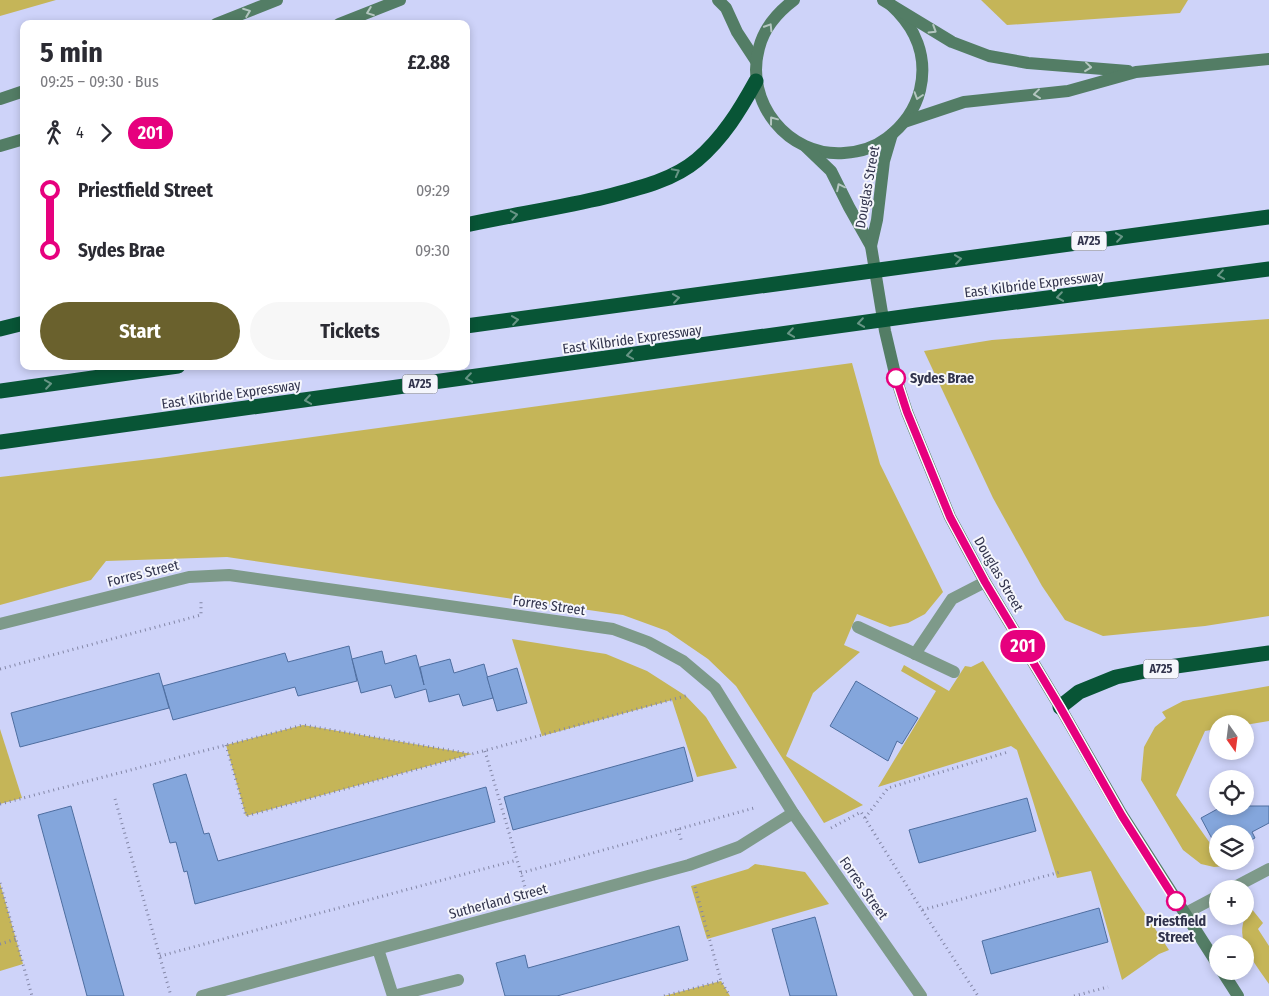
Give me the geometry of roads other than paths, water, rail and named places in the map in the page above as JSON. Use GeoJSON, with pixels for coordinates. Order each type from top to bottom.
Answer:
{"type":"FeatureCollection","features":[{"type":"Feature","properties":{"kind":"highway"},"geometry":{"type":"LineString","coordinates":[[470,224],[567,206],[622,193],[675,174],[696,161],[717,141],[736,116],[756,81]]}},
{"type":"Feature","properties":{"kind":"highway","name":"A725"},"geometry":{"type":"LineString","coordinates":[[470,325],[1269,217]]}},
{"type":"Feature","properties":{"kind":"highway","name":"East Kilbride Expressway"},"geometry":{"type":"LineString","coordinates":[[0,442],[917,315],[1269,269]]}},
{"type":"Feature","properties":{"kind":"highway"},"geometry":{"type":"LineString","coordinates":[[0,329],[20,324]]}},
{"type":"Feature","properties":{"kind":"highway"},"geometry":{"type":"LineString","coordinates":[[0,391],[150,370]]}},
{"type":"Feature","properties":{"kind":"highway","name":"A725"},"geometry":{"type":"LineString","coordinates":[[1060,707],[1079,692],[1116,677],[1155,669],[1269,653]]}},
{"type":"Feature","properties":{"kind":"main road"},"geometry":{"type":"LineString","coordinates":[[226,20],[277,0]]}},
{"type":"Feature","properties":{"kind":"main road"},"geometry":{"type":"LineString","coordinates":[[349,20],[400,0]]}},
{"type":"Feature","properties":{"kind":"main road"},"geometry":{"type":"LineString","coordinates":[[718,0],[726,8],[737,32],[756,61]]}},
{"type":"Feature","properties":{"kind":"main road"},"geometry":{"type":"LineString","coordinates":[[794,0],[783,8],[765,32],[756,61],[756,81],[762,102],[772,120],[787,136],[806,147],[820,152],[836,154],[866,150],[880,143],[904,122],[913,110],[918,96],[923,68],[917,39],[902,15],[887,2]]}},
{"type":"Feature","properties":{"kind":"main road"},"geometry":{"type":"LineString","coordinates":[[887,2],[952,42],[989,56],[1028,63],[1136,72]]}},
{"type":"Feature","properties":{"kind":"main road"},"geometry":{"type":"LineString","coordinates":[[904,122],[964,102],[1068,91],[1136,72],[1269,59]]}},
{"type":"Feature","properties":{"kind":"main road"},"geometry":{"type":"LineString","coordinates":[[0,98],[20,92]]}},
{"type":"Feature","properties":{"kind":"main road","name":"Douglas Street"},"geometry":{"type":"LineString","coordinates":[[871,246],[877,220],[884,161],[892,134]]}},
{"type":"Feature","properties":{"kind":"main road"},"geometry":{"type":"LineString","coordinates":[[0,146],[20,140]]}},
{"type":"Feature","properties":{"kind":"main road","name":"Douglas Street"},"geometry":{"type":"LineString","coordinates":[[806,147],[831,171],[871,246],[885,331],[896,378],[907,412],[950,517],[985,582],[1060,707],[1122,816],[1209,952]]}},
{"type":"Feature","properties":{"kind":"main road"},"geometry":{"type":"LineString","coordinates":[[1228,980],[1238,996]]}},
{"type":"Feature","properties":{"kind":"street","name":"Forres Street"},"geometry":{"type":"LineString","coordinates":[[0,624],[189,577],[229,575],[613,629],[648,642],[683,661],[715,688],[784,800],[921,996]]}},
{"type":"Feature","properties":{"kind":"street"},"geometry":{"type":"LineString","coordinates":[[915,654],[952,599],[985,582]]}},
{"type":"Feature","properties":{"kind":"street"},"geometry":{"type":"LineString","coordinates":[[858,627],[954,672]]}},
{"type":"Feature","properties":{"kind":"street","name":"Sutherland Street"},"geometry":{"type":"LineString","coordinates":[[202,996],[689,865],[740,847],[793,813]]}},
{"type":"Feature","properties":{"kind":"street"},"geometry":{"type":"LineString","coordinates":[[1247,880],[1269,868]]}},
{"type":"Feature","properties":{"kind":"street"},"geometry":{"type":"LineString","coordinates":[[1184,914],[1209,901]]}},
{"type":"Feature","properties":{"kind":"street"},"geometry":{"type":"LineString","coordinates":[[378,949],[393,996],[458,980]]}},
{"type":"Feature","properties":{"kind":"place","name":"Sydes Brae"},"geometry":{"type":"Point","coordinates":[896,378]}},
{"type":"Feature","properties":{"kind":"place","name":"Priestfield Street"},"geometry":{"type":"Point","coordinates":[1176,901]}}]}
